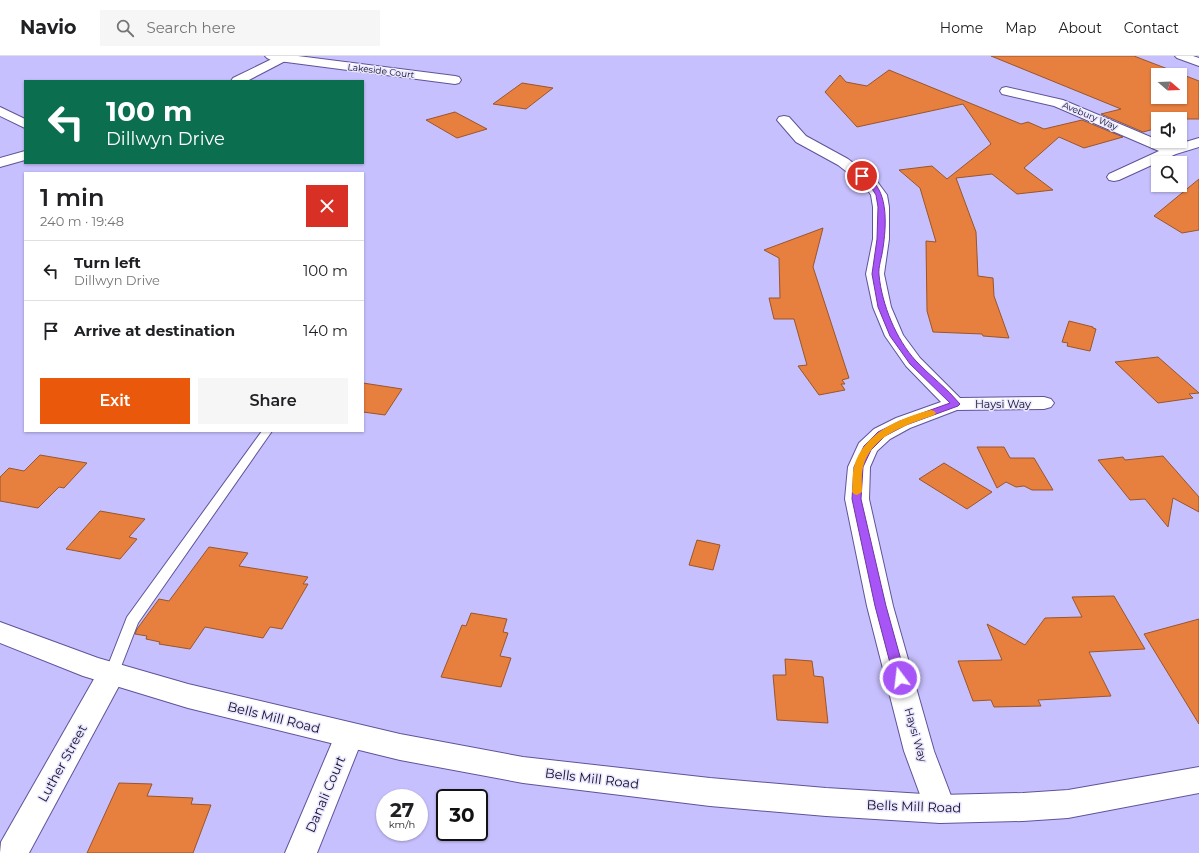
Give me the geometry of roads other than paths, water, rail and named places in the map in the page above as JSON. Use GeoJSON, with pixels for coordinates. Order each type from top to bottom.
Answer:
{"type":"FeatureCollection","features":[{"type":"Feature","properties":{"kind":"street","name":"Lakeside Court"},"geometry":{"type":"LineString","coordinates":[[271,56],[455,80]]}},
{"type":"Feature","properties":{"kind":"street"},"geometry":{"type":"LineString","coordinates":[[1181,56],[1199,62]]}},
{"type":"Feature","properties":{"kind":"street"},"geometry":{"type":"LineString","coordinates":[[239,80],[286,57]]}},
{"type":"Feature","properties":{"kind":"street","name":"Avebury Way"},"geometry":{"type":"LineString","coordinates":[[1006,91],[1058,103],[1171,151]]}},
{"type":"Feature","properties":{"kind":"street"},"geometry":{"type":"LineString","coordinates":[[0,111],[24,123]]}},
{"type":"Feature","properties":{"kind":"street"},"geometry":{"type":"LineString","coordinates":[[784,120],[801,139],[843,162],[871,183],[879,195],[881,207],[881,239],[875,274],[882,307],[894,336],[913,362],[955,404]]}},
{"type":"Feature","properties":{"kind":"street"},"geometry":{"type":"LineString","coordinates":[[1114,177],[1171,151],[1199,142]]}},
{"type":"Feature","properties":{"kind":"street"},"geometry":{"type":"LineString","coordinates":[[0,163],[24,155]]}},
{"type":"Feature","properties":{"kind":"street","name":"Haysi Way"},"geometry":{"type":"LineString","coordinates":[[940,809],[919,751],[880,606],[856,499],[859,467],[867,448],[882,434],[903,423],[955,404],[1044,403]]}},
{"type":"Feature","properties":{"kind":"street","name":"Bells Mill Road"},"geometry":{"type":"LineString","coordinates":[[0,632],[93,668],[188,696],[400,747],[523,770],[710,792],[826,802],[940,809],[1023,807],[1068,804],[1199,780]]}},
{"type":"Feature","properties":{"kind":"street","name":"Luther Street"},"geometry":{"type":"LineString","coordinates":[[12,853],[112,673]]}},
{"type":"Feature","properties":{"kind":"street","name":"Danali Court"},"geometry":{"type":"LineString","coordinates":[[301,853],[349,735]]}},
{"type":"Feature","properties":{"kind":"lane"},"geometry":{"type":"LineString","coordinates":[[112,673],[132,621],[266,432]]}}]}
